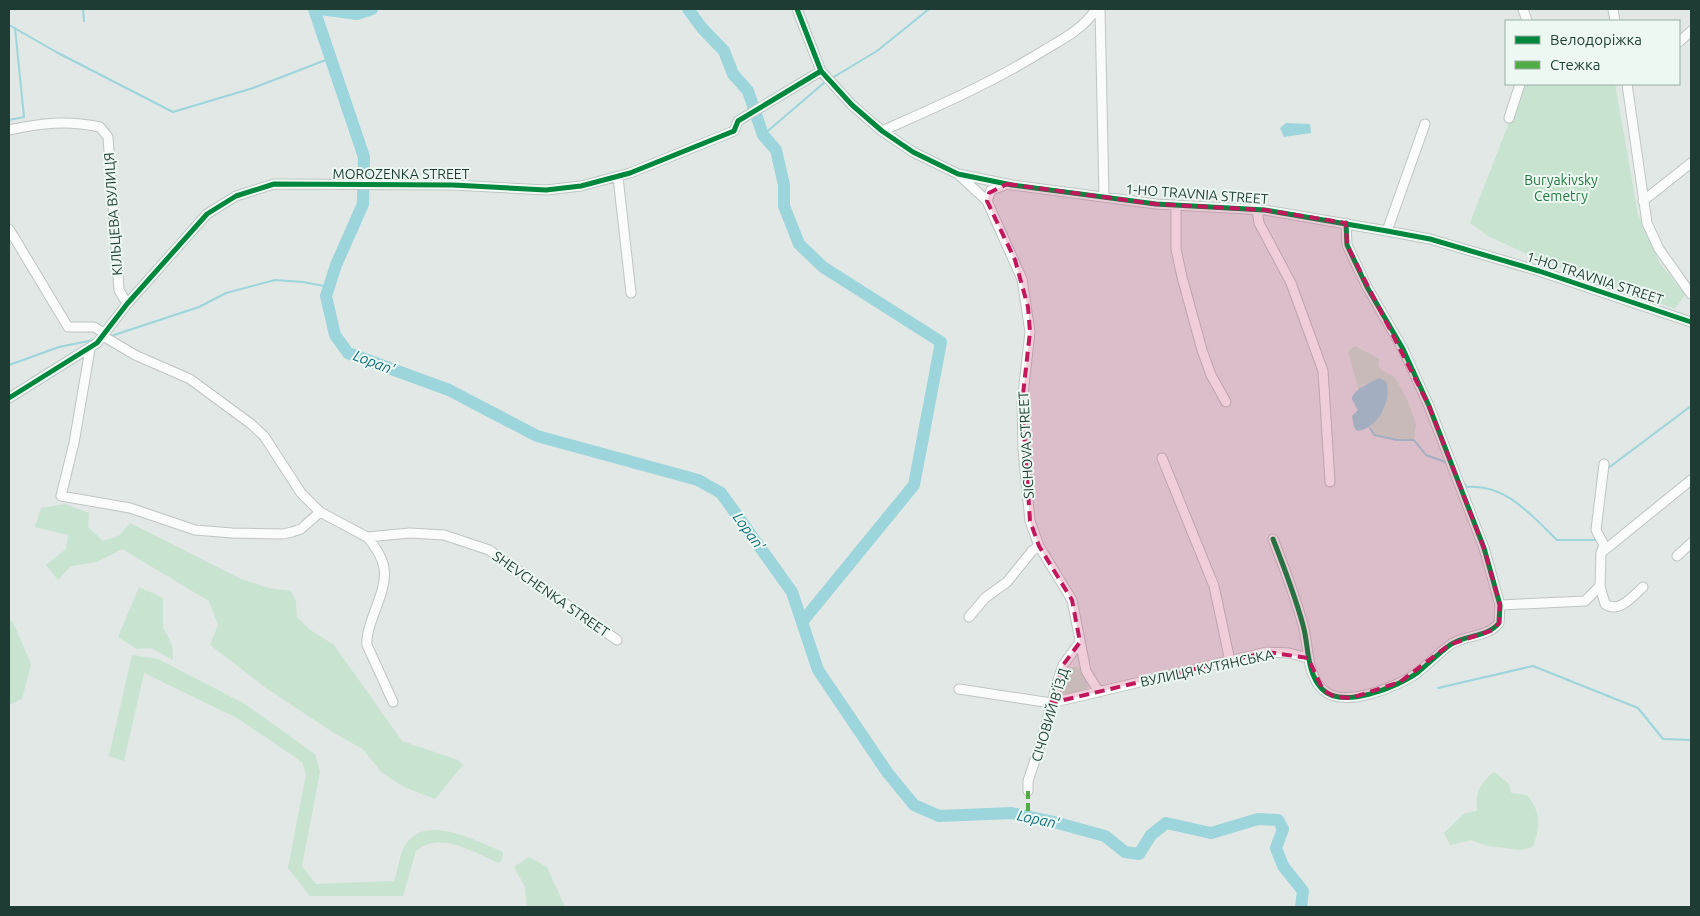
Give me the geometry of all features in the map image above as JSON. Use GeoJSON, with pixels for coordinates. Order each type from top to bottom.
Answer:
{"type":"FeatureCollection","features":[{"type":"Feature","properties":{"kind":"street","name":"1-HO TRAVNIA STREET"},"geometry":{"type":"LineString","coordinates":[[797,9],[821,71],[852,105],[882,131],[913,152],[958,174],[1007,184],[1104,197],[1176,205],[1257,209],[1387,231],[1430,240],[1539,271],[1691,322]]}},
{"type":"Feature","properties":{"kind":"street"},"geometry":{"type":"LineString","coordinates":[[882,131],[950,101],[1021,65],[1074,32],[1090,19],[1098,9]]}},
{"type":"Feature","properties":{"kind":"street"},"geometry":{"type":"LineString","coordinates":[[1098,9],[1104,197]]}},
{"type":"Feature","properties":{"kind":"street"},"geometry":{"type":"LineString","coordinates":[[1680,41],[1691,31]]}},
{"type":"Feature","properties":{"kind":"street","name":"MOROZENKA STREET"},"geometry":{"type":"LineString","coordinates":[[103,334],[206,214],[236,196],[274,184],[453,185],[546,190],[581,186],[618,177],[734,131],[738,121],[821,71]]}},
{"type":"Feature","properties":{"kind":"street"},"geometry":{"type":"LineString","coordinates":[[1509,118],[1520,85]]}},
{"type":"Feature","properties":{"kind":"street"},"geometry":{"type":"LineString","coordinates":[[1627,85],[1647,223],[1659,248],[1691,294]]}},
{"type":"Feature","properties":{"kind":"street","name":"КІЛЬЦЕВА ВУЛИЦЯ"},"geometry":{"type":"LineString","coordinates":[[9,130],[39,123],[67,122],[100,127],[108,136],[119,290],[127,304]]}},
{"type":"Feature","properties":{"kind":"street"},"geometry":{"type":"LineString","coordinates":[[1387,231],[1425,124]]}},
{"type":"Feature","properties":{"kind":"street"},"geometry":{"type":"LineString","coordinates":[[1643,202],[1691,162]]}},
{"type":"Feature","properties":{"kind":"street","name":"SICHOVA STREET"},"geometry":{"type":"LineString","coordinates":[[958,174],[987,202],[1015,260],[1028,307],[1030,332],[1022,388],[1023,449],[1030,521],[1039,546],[1072,600],[1086,671],[1099,692]]}},
{"type":"Feature","properties":{"kind":"street"},"geometry":{"type":"LineString","coordinates":[[618,177],[631,293]]}},
{"type":"Feature","properties":{"kind":"street"},"geometry":{"type":"LineString","coordinates":[[987,202],[991,190],[1007,184]]}},
{"type":"Feature","properties":{"kind":"street"},"geometry":{"type":"LineString","coordinates":[[1176,205],[1176,249],[1182,277],[1202,350],[1211,375],[1226,402]]}},
{"type":"Feature","properties":{"kind":"street"},"geometry":{"type":"LineString","coordinates":[[1257,209],[1259,223],[1291,283],[1323,371],[1330,482]]}},
{"type":"Feature","properties":{"kind":"street"},"geometry":{"type":"LineString","coordinates":[[1272,539],[1304,626],[1308,658],[1315,680],[1322,690],[1335,698],[1351,698],[1400,682],[1416,674],[1449,645],[1493,630],[1499,623],[1500,604],[1484,548],[1430,406],[1403,349],[1367,287],[1347,245],[1346,223]]}},
{"type":"Feature","properties":{"kind":"street"},"geometry":{"type":"LineString","coordinates":[[9,229],[68,328],[94,327],[135,355],[190,379],[251,424],[264,436],[300,493],[320,512],[367,537],[381,553],[385,566],[381,594],[366,636],[367,645],[393,702]]}},
{"type":"Feature","properties":{"kind":"street"},"geometry":{"type":"LineString","coordinates":[[9,398],[90,348],[103,334]]}},
{"type":"Feature","properties":{"kind":"street"},"geometry":{"type":"LineString","coordinates":[[90,348],[74,443],[61,496],[130,508],[195,530],[283,534],[301,529],[320,512]]}},
{"type":"Feature","properties":{"kind":"street"},"geometry":{"type":"LineString","coordinates":[[1162,458],[1214,586],[1230,661]]}},
{"type":"Feature","properties":{"kind":"street"},"geometry":{"type":"LineString","coordinates":[[1604,464],[1597,534],[1604,545],[1601,553],[1600,586],[1605,604],[1608,607],[1623,605],[1643,587]]}},
{"type":"Feature","properties":{"kind":"street"},"geometry":{"type":"LineString","coordinates":[[1601,553],[1691,480]]}},
{"type":"Feature","properties":{"kind":"street","name":"SHEVCHENKA STREET"},"geometry":{"type":"LineString","coordinates":[[367,537],[410,533],[444,535],[490,550],[617,640]]}},
{"type":"Feature","properties":{"kind":"street"},"geometry":{"type":"LineString","coordinates":[[1677,556],[1691,543]]}},
{"type":"Feature","properties":{"kind":"street"},"geometry":{"type":"LineString","coordinates":[[969,617],[985,598],[1007,582],[1032,550],[1039,546]]}},
{"type":"Feature","properties":{"kind":"street"},"geometry":{"type":"LineString","coordinates":[[1500,604],[1585,601],[1600,586]]}},
{"type":"Feature","properties":{"kind":"street","name":"СІЧОВИЙ В’ЇЗД"},"geometry":{"type":"LineString","coordinates":[[1028,791],[1028,781],[1063,666],[1080,642]]}},
{"type":"Feature","properties":{"kind":"street","name":"ВУЛИЦЯ КУТЯНСЬКА"},"geometry":{"type":"LineString","coordinates":[[959,689],[1051,703],[1267,652],[1289,653],[1308,658]]}},
{"type":"Feature","properties":{"kind":"highlighted area"},"geometry":{"type":"Polygon","coordinates":[[[1007,184],[1156,204],[1265,210],[1346,223],[1347,245],[1429,406],[1484,548],[1500,605],[1499,623],[1493,630],[1449,645],[1400,682],[1351,698],[1335,697],[1323,690],[1308,658],[1267,652],[1051,703],[1063,665],[1080,642],[1072,600],[1039,546],[1030,521],[1022,403],[1030,332],[1028,307],[1015,260],[987,201],[989,193],[1007,184]]]}},
{"type":"Feature","properties":{"kind":"green space","name":"Buryakivsky Cemetry"},"geometry":{"type":"Polygon","coordinates":[[[1524,85],[1615,85],[1638,214],[1659,262],[1685,295],[1675,309],[1529,255],[1488,236],[1470,223],[1524,85]]]}},
{"type":"Feature","properties":{"kind":"green space"},"geometry":{"type":"Polygon","coordinates":[[[1355,346],[1379,359],[1378,366],[1386,373],[1394,376],[1406,397],[1416,424],[1414,440],[1397,440],[1374,435],[1370,428],[1383,410],[1388,388],[1363,384],[1359,391],[1348,351],[1355,346]]]}},
{"type":"Feature","properties":{"kind":"green space"},"geometry":{"type":"Polygon","coordinates":[[[65,504],[89,513],[88,527],[103,541],[120,535],[130,523],[241,579],[268,588],[291,591],[296,602],[297,617],[309,629],[334,645],[402,741],[458,760],[463,765],[435,799],[404,787],[381,772],[363,749],[334,733],[266,688],[210,645],[218,625],[209,601],[122,549],[97,562],[71,566],[58,580],[46,565],[66,549],[68,535],[35,527],[41,508],[65,504]]]}},
{"type":"Feature","properties":{"kind":"green space"},"geometry":{"type":"Polygon","coordinates":[[[139,587],[163,598],[163,627],[172,645],[173,660],[151,648],[137,649],[118,637],[139,587]]]}},
{"type":"Feature","properties":{"kind":"green space"},"geometry":{"type":"Polygon","coordinates":[[[9,620],[13,622],[31,664],[22,699],[9,705],[9,620]]]}},
{"type":"Feature","properties":{"kind":"green space"},"geometry":{"type":"Polygon","coordinates":[[[132,655],[158,659],[245,704],[315,754],[320,772],[302,866],[316,884],[394,881],[405,845],[418,834],[429,830],[455,833],[481,842],[503,852],[502,860],[499,863],[458,845],[436,843],[425,845],[416,851],[403,896],[310,896],[288,868],[306,774],[302,762],[237,718],[144,673],[124,761],[109,756],[132,655]]]}},
{"type":"Feature","properties":{"kind":"green space"},"geometry":{"type":"Polygon","coordinates":[[[1076,667],[1082,670],[1088,687],[1083,692],[1067,696],[1061,690],[1063,676],[1069,668],[1076,667]]]}},
{"type":"Feature","properties":{"kind":"green space"},"geometry":{"type":"Polygon","coordinates":[[[1494,772],[1509,784],[1511,793],[1527,795],[1532,802],[1538,820],[1533,847],[1521,850],[1488,846],[1471,840],[1450,845],[1444,833],[1465,813],[1477,811],[1478,793],[1485,780],[1494,772]]]}},
{"type":"Feature","properties":{"kind":"green space"},"geometry":{"type":"Polygon","coordinates":[[[529,857],[547,867],[565,907],[527,907],[525,887],[514,867],[529,857]]]}},
{"type":"Feature","properties":{"kind":"water"},"geometry":{"type":"Polygon","coordinates":[[[1286,123],[1310,124],[1311,133],[1284,137],[1280,128],[1286,123]]]}},
{"type":"Feature","properties":{"kind":"water"},"geometry":{"type":"Polygon","coordinates":[[[1379,378],[1386,381],[1388,389],[1382,413],[1371,425],[1357,431],[1354,427],[1352,416],[1358,410],[1352,399],[1353,396],[1363,387],[1379,378]]]}},
{"type":"Feature","properties":{"kind":"waterway"},"geometry":{"type":"LineString","coordinates":[[83,9],[84,21]]}},
{"type":"Feature","properties":{"kind":"waterway","name":"Lopan'"},"geometry":{"type":"LineString","coordinates":[[314,9],[364,157],[363,204],[336,265],[326,296],[335,335],[348,353],[449,390],[537,436],[698,480],[721,493],[792,592],[818,670],[887,772],[914,805],[939,816],[1012,813],[1054,822],[1105,836],[1125,852],[1139,854],[1151,835],[1166,823],[1211,833],[1258,819],[1278,820],[1283,829],[1276,848],[1283,866],[1303,891],[1301,907]]}},
{"type":"Feature","properties":{"kind":"waterway"},"geometry":{"type":"LineString","coordinates":[[321,9],[357,14],[372,9]]}},
{"type":"Feature","properties":{"kind":"waterway"},"geometry":{"type":"LineString","coordinates":[[688,9],[702,28],[724,51],[733,74],[748,91],[763,135],[776,150],[784,185],[784,206],[799,244],[823,267],[941,342],[914,485],[802,622]]}},
{"type":"Feature","properties":{"kind":"waterway"},"geometry":{"type":"LineString","coordinates":[[832,78],[877,51],[929,9]]}},
{"type":"Feature","properties":{"kind":"waterway"},"geometry":{"type":"LineString","coordinates":[[9,25],[58,53],[173,112],[253,88],[331,58]]}},
{"type":"Feature","properties":{"kind":"waterway"},"geometry":{"type":"LineString","coordinates":[[9,120],[24,117],[15,28]]}},
{"type":"Feature","properties":{"kind":"waterway"},"geometry":{"type":"LineString","coordinates":[[763,135],[825,82]]}},
{"type":"Feature","properties":{"kind":"waterway"},"geometry":{"type":"LineString","coordinates":[[111,336],[199,307],[226,293],[275,280],[303,282],[329,287]]}},
{"type":"Feature","properties":{"kind":"waterway"},"geometry":{"type":"LineString","coordinates":[[9,365],[59,347],[94,340]]}},
{"type":"Feature","properties":{"kind":"waterway"},"geometry":{"type":"LineString","coordinates":[[1607,469],[1691,406]]}},
{"type":"Feature","properties":{"kind":"waterway"},"geometry":{"type":"LineString","coordinates":[[1370,428],[1374,435],[1397,440],[1414,440],[1426,455],[1448,463]]}},
{"type":"Feature","properties":{"kind":"waterway"},"geometry":{"type":"LineString","coordinates":[[1462,481],[1467,487],[1481,487],[1494,490],[1506,496],[1527,511],[1557,540],[1595,540],[1596,537]]}},
{"type":"Feature","properties":{"kind":"waterway"},"geometry":{"type":"LineString","coordinates":[[1438,688],[1533,666],[1638,708],[1663,739],[1691,740]]}},
{"type":"Feature","properties":{"kind":"marked path"},"geometry":{"type":"LineString","coordinates":[[1028,791],[1028,811]]}},
{"type":"Feature","properties":{"kind":"cycle path"},"geometry":{"type":"LineString","coordinates":[[797,9],[821,71],[852,105],[882,131],[913,152],[958,174],[1012,185],[1156,204],[1265,210],[1430,239],[1539,271],[1691,322]]}},
{"type":"Feature","properties":{"kind":"cycle path"},"geometry":{"type":"LineString","coordinates":[[9,398],[97,343],[127,304],[207,214],[236,196],[274,184],[453,185],[546,190],[581,186],[630,173],[734,131],[738,121],[821,71]]}},
{"type":"Feature","properties":{"kind":"cycle path"},"geometry":{"type":"LineString","coordinates":[[1273,539],[1300,614],[1313,675],[1322,689],[1331,695],[1356,697],[1383,690],[1408,679],[1452,644],[1459,640],[1487,632],[1499,623],[1500,605],[1484,548],[1429,406],[1403,349],[1367,287],[1347,245],[1346,223]]}}]}
